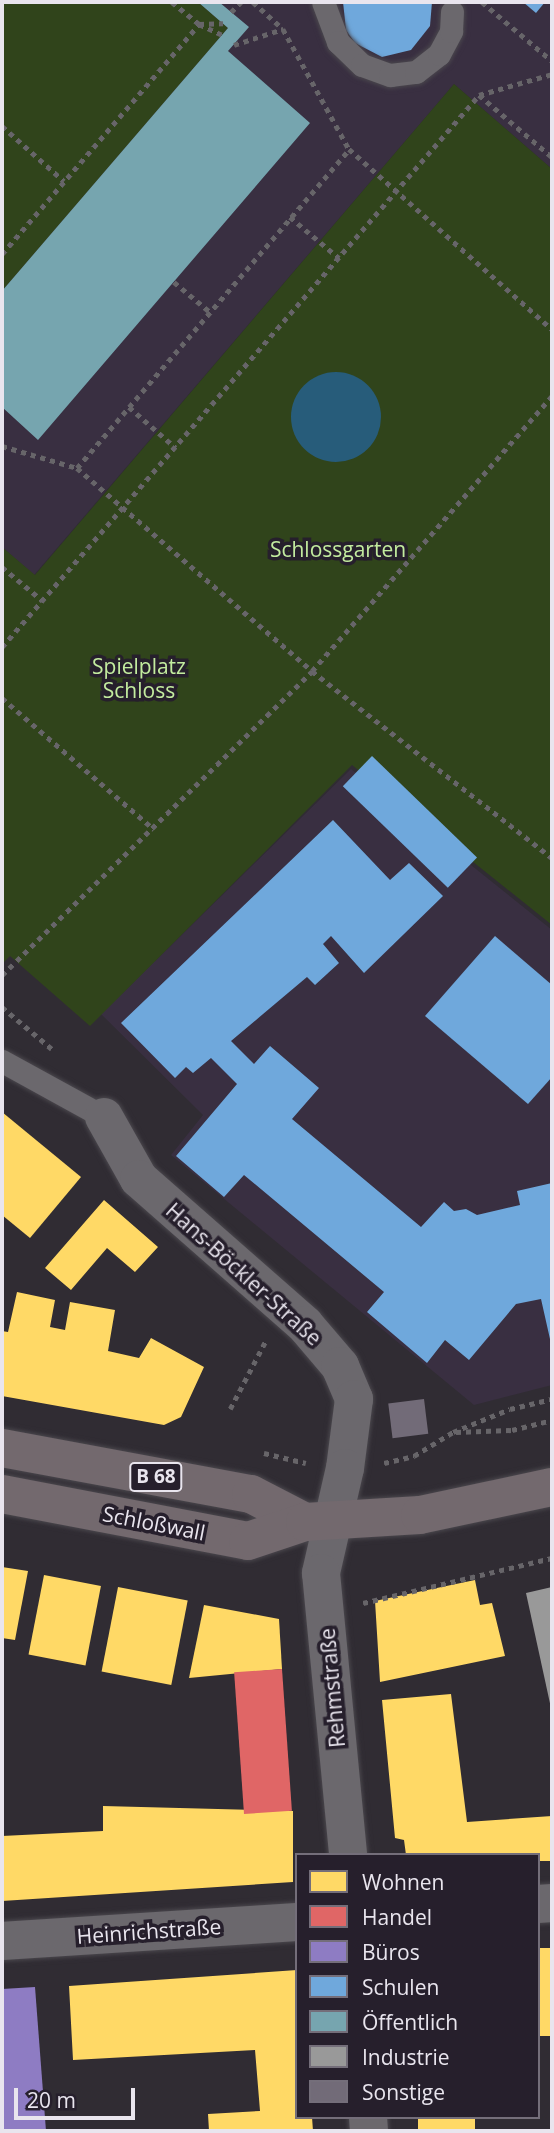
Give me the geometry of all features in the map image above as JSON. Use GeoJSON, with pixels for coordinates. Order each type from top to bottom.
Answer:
{"type":"FeatureCollection","features":[{"type":"Feature","properties":{"kind":"main road","name":"B 68"},"geometry":{"type":"LineString","coordinates":[[2,1448],[251,1494],[318,1523]]}},
{"type":"Feature","properties":{"kind":"main road","name":"Schloßwall"},"geometry":{"type":"LineString","coordinates":[[2,1494],[248,1541],[318,1523],[420,1515],[552,1487]]}},
{"type":"Feature","properties":{"kind":"street","name":"Hans-Böckler-Straße"},"geometry":{"type":"LineString","coordinates":[[104,1117],[139,1179],[305,1325],[340,1366],[354,1399],[354,1419],[318,1523]]}},
{"type":"Feature","properties":{"kind":"street","name":"Rehmstraße"},"geometry":{"type":"LineString","coordinates":[[318,1523],[348,1853]]}},
{"type":"Feature","properties":{"kind":"street","name":"Heinrichstraße"},"geometry":{"type":"LineString","coordinates":[[2,1941],[295,1922]]}},
{"type":"Feature","properties":{"kind":"lane"},"geometry":{"type":"LineString","coordinates":[[323,2],[338,42],[362,65],[390,75],[416,72],[439,54],[451,31],[452,12]]}},
{"type":"Feature","properties":{"kind":"lane"},"geometry":{"type":"LineString","coordinates":[[2,1061],[104,1117]]}},
{"type":"Feature","properties":{"kind":"path"},"geometry":{"type":"LineString","coordinates":[[172,2],[199,24],[223,36]]}},
{"type":"Feature","properties":{"kind":"path"},"geometry":{"type":"LineString","coordinates":[[231,12],[241,2]]}},
{"type":"Feature","properties":{"kind":"path"},"geometry":{"type":"LineString","coordinates":[[253,2],[283,29],[349,149],[552,329]]}},
{"type":"Feature","properties":{"kind":"path"},"geometry":{"type":"LineString","coordinates":[[481,2],[552,61]]}},
{"type":"Feature","properties":{"kind":"path"},"geometry":{"type":"LineString","coordinates":[[2,254],[199,24],[222,23]]}},
{"type":"Feature","properties":{"kind":"path"},"geometry":{"type":"LineString","coordinates":[[234,45],[283,29]]}},
{"type":"Feature","properties":{"kind":"path"},"geometry":{"type":"LineString","coordinates":[[2,647],[125,509],[479,95],[552,74]]}},
{"type":"Feature","properties":{"kind":"path"},"geometry":{"type":"LineString","coordinates":[[479,95],[552,157]]}},
{"type":"Feature","properties":{"kind":"path"},"geometry":{"type":"LineString","coordinates":[[2,127],[65,181]]}},
{"type":"Feature","properties":{"kind":"path"},"geometry":{"type":"LineString","coordinates":[[77,468],[349,149]]}},
{"type":"Feature","properties":{"kind":"path"},"geometry":{"type":"LineString","coordinates":[[290,217],[339,258]]}},
{"type":"Feature","properties":{"kind":"path"},"geometry":{"type":"LineString","coordinates":[[174,282],[210,312]]}},
{"type":"Feature","properties":{"kind":"path"},"geometry":{"type":"LineString","coordinates":[[2,975],[154,829],[312,671],[552,396]]}},
{"type":"Feature","properties":{"kind":"path"},"geometry":{"type":"LineString","coordinates":[[129,407],[176,448]]}},
{"type":"Feature","properties":{"kind":"path"},"geometry":{"type":"LineString","coordinates":[[2,446],[77,468],[312,671],[552,858]]}},
{"type":"Feature","properties":{"kind":"path"},"geometry":{"type":"LineString","coordinates":[[2,567],[43,601]]}},
{"type":"Feature","properties":{"kind":"path"},"geometry":{"type":"LineString","coordinates":[[2,698],[154,829]]}},
{"type":"Feature","properties":{"kind":"path"},"geometry":{"type":"LineString","coordinates":[[230,1409],[270,1331]]}},
{"type":"Feature","properties":{"kind":"path"},"geometry":{"type":"LineString","coordinates":[[414,1456],[453,1432],[510,1409],[552,1399]]}},
{"type":"Feature","properties":{"kind":"path"},"geometry":{"type":"LineString","coordinates":[[453,1432],[512,1430],[552,1420]]}},
{"type":"Feature","properties":{"kind":"path"},"geometry":{"type":"LineString","coordinates":[[357,1607],[373,1598],[552,1558]]}},
{"type":"Feature","properties":{"kind":"shaded area"},"geometry":{"type":"Polygon","coordinates":[[[2,2],[552,2],[552,169],[454,84],[34,575],[2,547],[2,2]]]}},
{"type":"Feature","properties":{"kind":"shaded area"},"geometry":{"type":"Polygon","coordinates":[[[351,769],[552,930],[552,1385],[474,1405],[171,1155],[203,1115],[101,1014],[351,769]]]}},
{"type":"Feature","properties":{"kind":"green space"},"geometry":{"type":"Polygon","coordinates":[[[2,2],[198,2],[228,28],[2,291],[2,2]]]}},
{"type":"Feature","properties":{"kind":"green space","name":"Schlossgarten"},"geometry":{"type":"Polygon","coordinates":[[[454,84],[552,169],[552,925],[352,765],[90,1026],[10,956],[2,964],[2,547],[35,575],[454,84]]]}},
{"type":"Feature","properties":{"kind":"water"},"geometry":{"type":"Polygon","coordinates":[[[336,372],[353,375],[368,385],[378,400],[381,417],[378,434],[368,449],[353,459],[336,462],[319,459],[304,449],[294,434],[291,417],[294,400],[304,385],[319,375],[336,372]]]}},
{"type":"Feature","properties":{"kind":"building: Wohnen"},"geometry":{"type":"Polygon","coordinates":[[[2,1112],[81,1177],[30,1238],[2,1215],[2,1112]]]}},
{"type":"Feature","properties":{"kind":"building: Wohnen"},"geometry":{"type":"Polygon","coordinates":[[[104,1200],[158,1247],[135,1272],[107,1248],[71,1290],[45,1268],[104,1200]]]}},
{"type":"Feature","properties":{"kind":"building: Wohnen"},"geometry":{"type":"Polygon","coordinates":[[[17,1292],[55,1300],[50,1327],[65,1330],[70,1302],[115,1310],[108,1351],[139,1358],[151,1338],[204,1367],[181,1417],[164,1425],[2,1396],[2,1331],[8,1332],[17,1292]]]}},
{"type":"Feature","properties":{"kind":"building: Wohnen"},"geometry":{"type":"Polygon","coordinates":[[[2,1567],[28,1571],[15,1640],[2,1638],[2,1567]]]}},
{"type":"Feature","properties":{"kind":"building: Wohnen"},"geometry":{"type":"Polygon","coordinates":[[[44,1575],[101,1586],[85,1666],[29,1655],[44,1575]]]}},
{"type":"Feature","properties":{"kind":"building: Wohnen"},"geometry":{"type":"Polygon","coordinates":[[[475,1580],[480,1605],[492,1603],[505,1656],[380,1682],[375,1601],[475,1580]]]}},
{"type":"Feature","properties":{"kind":"building: Wohnen"},"geometry":{"type":"Polygon","coordinates":[[[118,1587],[188,1601],[171,1685],[102,1671],[118,1587]]]}},
{"type":"Feature","properties":{"kind":"building: Wohnen"},"geometry":{"type":"Polygon","coordinates":[[[204,1605],[279,1619],[282,1669],[189,1678],[204,1605]]]}},
{"type":"Feature","properties":{"kind":"building: Wohnen"},"geometry":{"type":"Polygon","coordinates":[[[451,1694],[467,1822],[552,1816],[552,1861],[540,1861],[540,1853],[406,1853],[404,1840],[395,1838],[382,1700],[451,1694]]]}},
{"type":"Feature","properties":{"kind":"building: Wohnen"},"geometry":{"type":"Polygon","coordinates":[[[103,1806],[293,1811],[293,1882],[2,1901],[2,1836],[103,1831],[103,1806]]]}},
{"type":"Feature","properties":{"kind":"building: Wohnen"},"geometry":{"type":"Polygon","coordinates":[[[540,1948],[552,1948],[552,2036],[540,2036],[540,1948]]]}},
{"type":"Feature","properties":{"kind":"building: Wohnen"},"geometry":{"type":"Polygon","coordinates":[[[295,1970],[295,2119],[312,2119],[313,2131],[209,2131],[208,2114],[260,2111],[255,2050],[73,2060],[69,1986],[295,1970]]]}},
{"type":"Feature","properties":{"kind":"building: Wohnen"},"geometry":{"type":"Polygon","coordinates":[[[418,2119],[475,2119],[475,2131],[418,2131],[418,2119]]]}},
{"type":"Feature","properties":{"kind":"building: Handel"},"geometry":{"type":"Polygon","coordinates":[[[282,1669],[292,1811],[244,1814],[234,1672],[282,1669]]]}},
{"type":"Feature","properties":{"kind":"building: Büros"},"geometry":{"type":"Polygon","coordinates":[[[35,1987],[46,2131],[2,2131],[2,1989],[35,1987]]]}},
{"type":"Feature","properties":{"kind":"building: Schulen"},"geometry":{"type":"Polygon","coordinates":[[[343,2],[432,2],[430,26],[411,50],[382,57],[355,43],[346,30],[343,2]]]}},
{"type":"Feature","properties":{"kind":"building: Schulen"},"geometry":{"type":"Polygon","coordinates":[[[523,2],[545,2],[536,13],[523,2]]]}},
{"type":"Feature","properties":{"kind":"building: Schulen"},"geometry":{"type":"Polygon","coordinates":[[[372,756],[477,857],[448,888],[343,786],[372,756]]]}},
{"type":"Feature","properties":{"kind":"building: Schulen"},"geometry":{"type":"Polygon","coordinates":[[[333,820],[390,880],[409,863],[443,896],[364,973],[331,936],[323,944],[339,963],[315,985],[307,977],[231,1041],[254,1064],[270,1046],[319,1088],[292,1119],[421,1227],[444,1202],[454,1211],[466,1209],[477,1215],[520,1205],[517,1191],[552,1183],[552,1348],[541,1299],[516,1304],[469,1360],[445,1340],[427,1363],[367,1312],[384,1292],[244,1175],[224,1197],[176,1156],[237,1084],[211,1058],[193,1073],[186,1067],[175,1078],[121,1023],[333,820]]]}},
{"type":"Feature","properties":{"kind":"building: Schulen"},"geometry":{"type":"Polygon","coordinates":[[[495,936],[552,985],[552,1077],[528,1104],[425,1016],[495,936]]]}},
{"type":"Feature","properties":{"kind":"building: Öffentlich"},"geometry":{"type":"Polygon","coordinates":[[[198,2],[219,2],[249,27],[228,51],[310,123],[38,440],[2,407],[2,291],[228,28],[198,2]]]}},
{"type":"Feature","properties":{"kind":"building: Industrie"},"geometry":{"type":"Polygon","coordinates":[[[552,1587],[552,1708],[551,1708],[526,1593],[552,1587]]]}},
{"type":"Feature","properties":{"kind":"building: Sonstige"},"geometry":{"type":"Polygon","coordinates":[[[424,1399],[428,1434],[393,1438],[388,1403],[424,1399]]]}},
{"type":"Feature","properties":{"kind":"park label","name":"Spielplatz Schloss"},"geometry":{"type":"Point","coordinates":[139,678]}}]}
